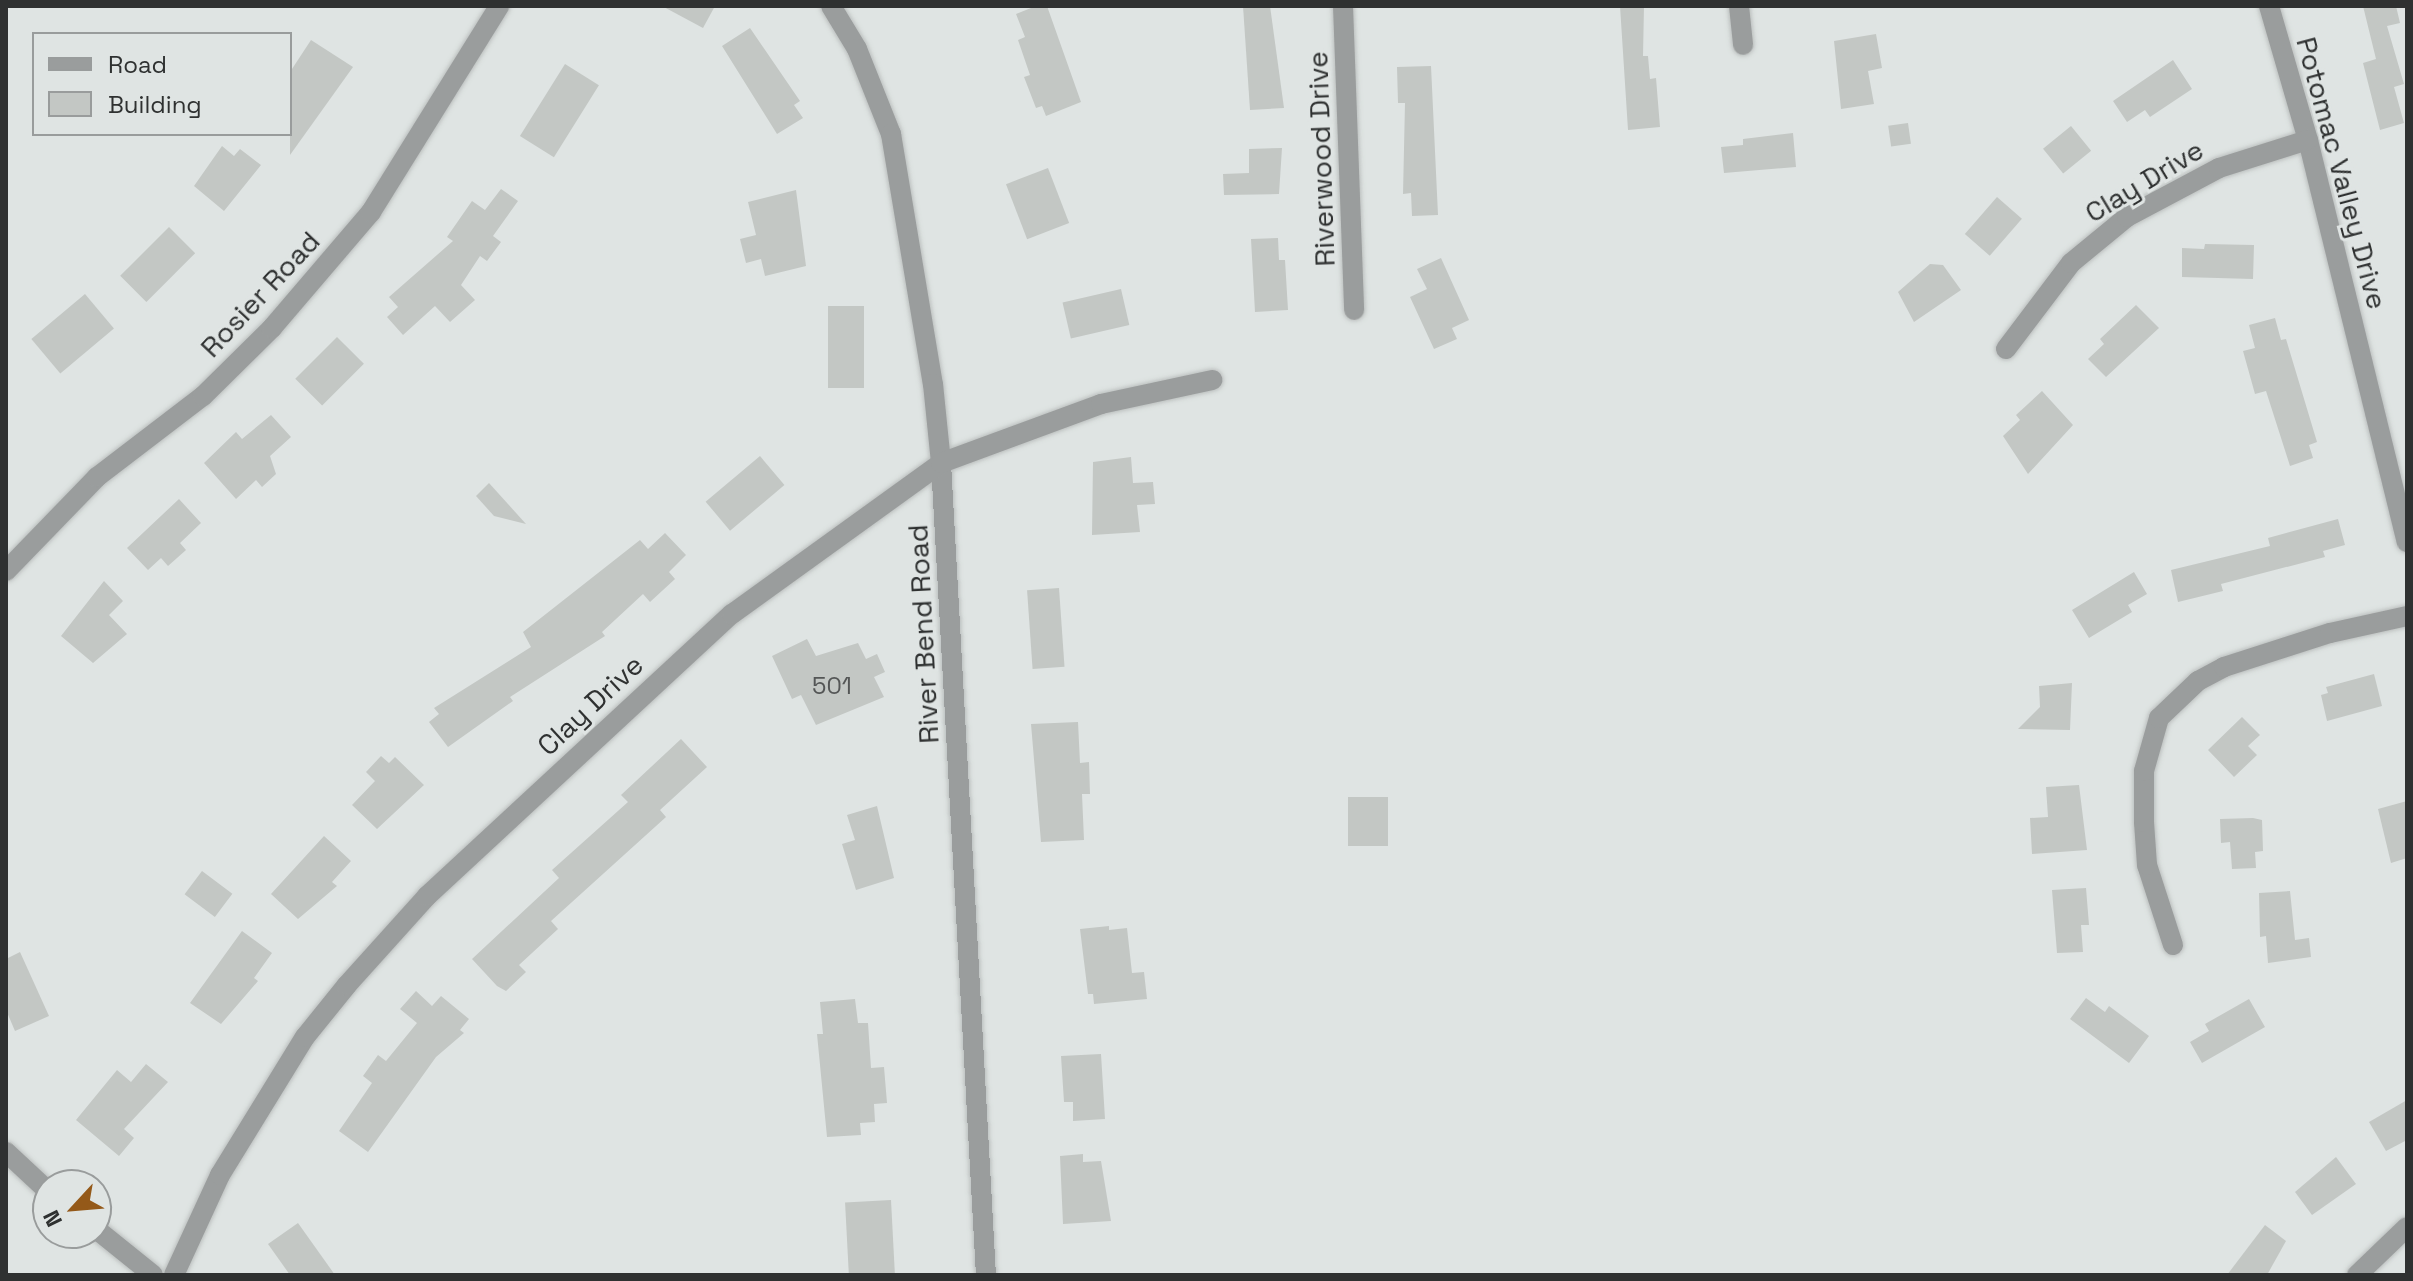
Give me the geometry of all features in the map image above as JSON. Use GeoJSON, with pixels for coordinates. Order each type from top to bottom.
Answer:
{"type":"FeatureCollection","features":[{"type":"Feature","properties":{"kind":"street","name":"Rosier Road"},"geometry":{"type":"LineString","coordinates":[[6,571],[97,477],[203,396],[272,328],[371,212],[499,6]]}},
{"type":"Feature","properties":{"kind":"street","name":"River Bend Road"},"geometry":{"type":"LineString","coordinates":[[831,6],[857,49],[891,134],[941,463],[986,1275]]}},
{"type":"Feature","properties":{"kind":"street","name":"Riverwood Drive"},"geometry":{"type":"LineString","coordinates":[[1343,6],[1354,310]]}},
{"type":"Feature","properties":{"kind":"street"},"geometry":{"type":"LineString","coordinates":[[1739,6],[1743,45]]}},
{"type":"Feature","properties":{"kind":"street","name":"Potomac Valley Drive"},"geometry":{"type":"LineString","coordinates":[[2269,6],[2308,140],[2407,542]]}},
{"type":"Feature","properties":{"kind":"street","name":"Clay Drive"},"geometry":{"type":"LineString","coordinates":[[2006,349],[2071,263],[2127,217],[2219,168],[2308,140]]}},
{"type":"Feature","properties":{"kind":"street","name":"Clay Drive"},"geometry":{"type":"LineString","coordinates":[[174,1275],[220,1175],[269,1093],[305,1037],[392,932],[732,614],[800,560],[941,463],[1101,404],[1212,380]]}},
{"type":"Feature","properties":{"kind":"street"},"geometry":{"type":"LineString","coordinates":[[2173,945],[2147,865],[2144,822],[2144,771],[2159,718],[2187,690],[2224,667],[2330,633],[2407,616]]}},
{"type":"Feature","properties":{"kind":"street"},"geometry":{"type":"LineString","coordinates":[[6,1152],[32,1176]]}},
{"type":"Feature","properties":{"kind":"street"},"geometry":{"type":"LineString","coordinates":[[2357,1275],[2407,1227]]}},
{"type":"Feature","properties":{"kind":"street"},"geometry":{"type":"LineString","coordinates":[[112,1242],[153,1275]]}},
{"type":"Feature","properties":{"kind":"building"},"geometry":{"type":"Polygon","coordinates":[[[662,6],[715,6],[703,28],[662,6]]]}},
{"type":"Feature","properties":{"kind":"building"},"geometry":{"type":"Polygon","coordinates":[[[1036,6],[1047,6],[1081,102],[1046,116],[1042,106],[1036,108],[1024,77],[1030,75],[1018,40],[1025,37],[1016,14],[1036,6]]]}},
{"type":"Feature","properties":{"kind":"building"},"geometry":{"type":"Polygon","coordinates":[[[1243,6],[1270,6],[1284,108],[1250,110],[1243,6]]]}},
{"type":"Feature","properties":{"kind":"building"},"geometry":{"type":"Polygon","coordinates":[[[1620,6],[1644,6],[1643,56],[1648,56],[1650,79],[1656,78],[1660,127],[1628,130],[1620,6]]]}},
{"type":"Feature","properties":{"kind":"building"},"geometry":{"type":"Polygon","coordinates":[[[2363,6],[2396,6],[2400,23],[2387,26],[2404,84],[2394,87],[2404,123],[2380,130],[2363,63],[2376,59],[2363,6]]]}},
{"type":"Feature","properties":{"kind":"building"},"geometry":{"type":"Polygon","coordinates":[[[750,28],[800,101],[794,105],[803,118],[777,134],[722,46],[750,28]]]}},
{"type":"Feature","properties":{"kind":"building"},"geometry":{"type":"Polygon","coordinates":[[[1876,34],[1882,68],[1868,71],[1874,104],[1841,109],[1834,41],[1876,34]]]}},
{"type":"Feature","properties":{"kind":"building"},"geometry":{"type":"Polygon","coordinates":[[[311,40],[353,67],[290,155],[292,136],[292,69],[311,40]]]}},
{"type":"Feature","properties":{"kind":"building"},"geometry":{"type":"Polygon","coordinates":[[[2173,60],[2192,89],[2150,117],[2145,110],[2127,122],[2113,101],[2173,60]]]}},
{"type":"Feature","properties":{"kind":"building"},"geometry":{"type":"Polygon","coordinates":[[[565,64],[599,85],[554,157],[520,136],[565,64]]]}},
{"type":"Feature","properties":{"kind":"building"},"geometry":{"type":"Polygon","coordinates":[[[1431,66],[1438,215],[1412,216],[1411,193],[1403,194],[1405,103],[1398,103],[1397,67],[1431,66]]]}},
{"type":"Feature","properties":{"kind":"building"},"geometry":{"type":"Polygon","coordinates":[[[1908,123],[1911,144],[1891,147],[1888,126],[1908,123]]]}},
{"type":"Feature","properties":{"kind":"building"},"geometry":{"type":"Polygon","coordinates":[[[2071,126],[2091,151],[2063,174],[2043,149],[2071,126]]]}},
{"type":"Feature","properties":{"kind":"building"},"geometry":{"type":"Polygon","coordinates":[[[1793,133],[1796,167],[1724,173],[1721,147],[1743,145],[1743,139],[1793,133]]]}},
{"type":"Feature","properties":{"kind":"building"},"geometry":{"type":"Polygon","coordinates":[[[222,146],[234,156],[240,149],[261,165],[224,211],[194,186],[222,146]]]}},
{"type":"Feature","properties":{"kind":"building"},"geometry":{"type":"Polygon","coordinates":[[[1282,148],[1279,194],[1224,195],[1223,174],[1249,173],[1249,149],[1282,148]]]}},
{"type":"Feature","properties":{"kind":"building"},"geometry":{"type":"Polygon","coordinates":[[[1048,168],[1069,223],[1027,239],[1006,184],[1048,168]]]}},
{"type":"Feature","properties":{"kind":"building"},"geometry":{"type":"Polygon","coordinates":[[[501,189],[518,201],[493,236],[501,242],[487,261],[480,256],[461,285],[475,300],[450,322],[435,306],[403,335],[387,317],[398,307],[389,297],[453,241],[447,237],[472,201],[485,210],[501,189]]]}},
{"type":"Feature","properties":{"kind":"building"},"geometry":{"type":"Polygon","coordinates":[[[796,190],[806,266],[765,276],[761,259],[746,263],[740,239],[756,235],[748,202],[796,190]]]}},
{"type":"Feature","properties":{"kind":"building"},"geometry":{"type":"Polygon","coordinates":[[[1997,197],[2022,219],[1990,256],[1965,234],[1997,197]]]}},
{"type":"Feature","properties":{"kind":"building"},"geometry":{"type":"Polygon","coordinates":[[[169,227],[195,253],[146,302],[120,276],[169,227]]]}},
{"type":"Feature","properties":{"kind":"building"},"geometry":{"type":"Polygon","coordinates":[[[1278,238],[1279,260],[1285,260],[1288,310],[1255,312],[1251,239],[1278,238]]]}},
{"type":"Feature","properties":{"kind":"building"},"geometry":{"type":"Polygon","coordinates":[[[2205,244],[2254,245],[2253,279],[2182,277],[2182,248],[2204,249],[2205,244]]]}},
{"type":"Feature","properties":{"kind":"building"},"geometry":{"type":"Polygon","coordinates":[[[1441,258],[1469,320],[1452,328],[1457,339],[1434,349],[1410,297],[1427,289],[1417,269],[1441,258]]]}},
{"type":"Feature","properties":{"kind":"building"},"geometry":{"type":"Polygon","coordinates":[[[1930,264],[1943,265],[1961,290],[1914,322],[1898,292],[1930,264]]]}},
{"type":"Feature","properties":{"kind":"building"},"geometry":{"type":"Polygon","coordinates":[[[1121,289],[1129,325],[1071,339],[1063,302],[1121,289]]]}},
{"type":"Feature","properties":{"kind":"building"},"geometry":{"type":"Polygon","coordinates":[[[85,294],[114,328],[60,373],[31,339],[85,294]]]}},
{"type":"Feature","properties":{"kind":"building"},"geometry":{"type":"Polygon","coordinates":[[[2136,305],[2159,328],[2106,377],[2088,359],[2104,344],[2100,339],[2136,305]]]}},
{"type":"Feature","properties":{"kind":"building"},"geometry":{"type":"Polygon","coordinates":[[[828,306],[864,306],[864,388],[828,388],[828,306]]]}},
{"type":"Feature","properties":{"kind":"building"},"geometry":{"type":"Polygon","coordinates":[[[2275,318],[2281,340],[2286,339],[2317,442],[2309,445],[2313,458],[2290,466],[2266,391],[2255,394],[2243,351],[2255,348],[2249,325],[2275,318]]]}},
{"type":"Feature","properties":{"kind":"building"},"geometry":{"type":"Polygon","coordinates":[[[337,337],[364,364],[322,406],[295,379],[337,337]]]}},
{"type":"Feature","properties":{"kind":"building"},"geometry":{"type":"Polygon","coordinates":[[[2042,391],[2073,425],[2028,474],[2003,436],[2020,420],[2016,415],[2042,391]]]}},
{"type":"Feature","properties":{"kind":"building"},"geometry":{"type":"Polygon","coordinates":[[[271,415],[291,437],[270,456],[276,474],[262,487],[256,480],[236,499],[204,463],[236,432],[242,439],[271,415]]]}},
{"type":"Feature","properties":{"kind":"building"},"geometry":{"type":"Polygon","coordinates":[[[760,456],[784,485],[730,531],[706,502],[760,456]]]}},
{"type":"Feature","properties":{"kind":"building"},"geometry":{"type":"Polygon","coordinates":[[[1131,457],[1133,483],[1153,482],[1155,504],[1137,505],[1140,532],[1092,535],[1093,462],[1131,457]]]}},
{"type":"Feature","properties":{"kind":"building"},"geometry":{"type":"Polygon","coordinates":[[[489,483],[526,524],[494,516],[476,496],[489,483]]]}},
{"type":"Feature","properties":{"kind":"building"},"geometry":{"type":"Polygon","coordinates":[[[179,499],[201,523],[180,543],[186,550],[168,566],[161,558],[148,570],[127,548],[179,499]]]}},
{"type":"Feature","properties":{"kind":"building"},"geometry":{"type":"Polygon","coordinates":[[[2338,519],[2345,545],[2323,551],[2325,557],[2221,584],[2223,591],[2178,602],[2171,570],[2270,546],[2268,538],[2338,519]]]}},
{"type":"Feature","properties":{"kind":"building"},"geometry":{"type":"Polygon","coordinates":[[[665,533],[686,555],[669,572],[675,579],[650,602],[643,594],[602,632],[605,636],[510,697],[513,701],[448,747],[429,722],[439,714],[434,708],[531,647],[523,632],[640,540],[648,549],[665,533]]]}},
{"type":"Feature","properties":{"kind":"building"},"geometry":{"type":"Polygon","coordinates":[[[2134,572],[2147,594],[2128,605],[2132,612],[2089,638],[2072,610],[2134,572]]]}},
{"type":"Feature","properties":{"kind":"building"},"geometry":{"type":"Polygon","coordinates":[[[104,581],[123,601],[109,615],[127,634],[93,663],[61,636],[104,581]]]}},
{"type":"Feature","properties":{"kind":"building"},"geometry":{"type":"Polygon","coordinates":[[[1059,588],[1065,667],[1033,669],[1027,590],[1059,588]]]}},
{"type":"Feature","properties":{"kind":"building"},"geometry":{"type":"Polygon","coordinates":[[[807,639],[816,656],[858,643],[866,659],[877,654],[885,672],[874,677],[884,697],[816,725],[801,695],[792,699],[772,656],[807,639]]]}},
{"type":"Feature","properties":{"kind":"building"},"geometry":{"type":"Polygon","coordinates":[[[2374,674],[2382,706],[2327,721],[2321,695],[2328,693],[2326,687],[2374,674]]]}},
{"type":"Feature","properties":{"kind":"building"},"geometry":{"type":"Polygon","coordinates":[[[2072,683],[2070,730],[2018,729],[2040,707],[2039,686],[2072,683]]]}},
{"type":"Feature","properties":{"kind":"building"},"geometry":{"type":"Polygon","coordinates":[[[2242,717],[2260,735],[2248,746],[2257,755],[2234,777],[2208,750],[2242,717]]]}},
{"type":"Feature","properties":{"kind":"building"},"geometry":{"type":"Polygon","coordinates":[[[1078,722],[1080,763],[1089,762],[1090,794],[1082,794],[1084,840],[1041,842],[1031,724],[1078,722]]]}},
{"type":"Feature","properties":{"kind":"building"},"geometry":{"type":"Polygon","coordinates":[[[681,739],[707,767],[660,810],[666,817],[551,921],[558,929],[519,965],[526,972],[506,991],[497,986],[472,959],[559,878],[552,870],[628,802],[621,795],[681,739]]]}},
{"type":"Feature","properties":{"kind":"building"},"geometry":{"type":"Polygon","coordinates":[[[381,756],[389,763],[395,757],[424,785],[377,829],[352,805],[375,781],[366,772],[381,756]]]}},
{"type":"Feature","properties":{"kind":"building"},"geometry":{"type":"Polygon","coordinates":[[[2079,785],[2087,850],[2032,854],[2030,818],[2048,817],[2046,787],[2079,785]]]}},
{"type":"Feature","properties":{"kind":"building"},"geometry":{"type":"Polygon","coordinates":[[[1348,797],[1388,797],[1388,846],[1348,846],[1348,797]]]}},
{"type":"Feature","properties":{"kind":"building"},"geometry":{"type":"Polygon","coordinates":[[[2407,801],[2407,858],[2391,863],[2378,809],[2407,801]]]}},
{"type":"Feature","properties":{"kind":"building"},"geometry":{"type":"Polygon","coordinates":[[[877,806],[894,878],[856,890],[842,844],[855,840],[847,815],[877,806]]]}},
{"type":"Feature","properties":{"kind":"building"},"geometry":{"type":"Polygon","coordinates":[[[2220,819],[2262,820],[2263,851],[2255,852],[2256,868],[2232,869],[2230,842],[2221,843],[2220,819]]]}},
{"type":"Feature","properties":{"kind":"building"},"geometry":{"type":"Polygon","coordinates":[[[324,836],[351,861],[332,882],[337,886],[298,919],[271,894],[324,836]]]}},
{"type":"Feature","properties":{"kind":"building"},"geometry":{"type":"Polygon","coordinates":[[[202,871],[232,894],[215,917],[185,894],[202,871]]]}},
{"type":"Feature","properties":{"kind":"building"},"geometry":{"type":"Polygon","coordinates":[[[2086,888],[2089,925],[2081,925],[2083,952],[2057,953],[2052,890],[2086,888]]]}},
{"type":"Feature","properties":{"kind":"building"},"geometry":{"type":"Polygon","coordinates":[[[2290,891],[2295,940],[2309,938],[2311,957],[2268,963],[2266,936],[2260,937],[2259,893],[2290,891]]]}},
{"type":"Feature","properties":{"kind":"building"},"geometry":{"type":"Polygon","coordinates":[[[1109,926],[1109,930],[1127,928],[1132,973],[1144,972],[1147,999],[1094,1004],[1093,994],[1088,994],[1080,929],[1109,926]]]}},
{"type":"Feature","properties":{"kind":"building"},"geometry":{"type":"Polygon","coordinates":[[[242,931],[272,953],[254,978],[258,981],[221,1024],[190,1003],[242,931]]]}},
{"type":"Feature","properties":{"kind":"building"},"geometry":{"type":"Polygon","coordinates":[[[20,952],[49,1016],[15,1031],[6,1010],[6,959],[20,952]]]}},
{"type":"Feature","properties":{"kind":"building"},"geometry":{"type":"Polygon","coordinates":[[[416,991],[432,1006],[441,996],[469,1019],[460,1030],[464,1033],[436,1057],[368,1152],[339,1131],[372,1083],[363,1076],[378,1055],[386,1061],[417,1023],[400,1009],[416,991]]]}},
{"type":"Feature","properties":{"kind":"building"},"geometry":{"type":"Polygon","coordinates":[[[2086,998],[2105,1012],[2109,1006],[2149,1036],[2129,1063],[2070,1019],[2086,998]]]}},
{"type":"Feature","properties":{"kind":"building"},"geometry":{"type":"Polygon","coordinates":[[[855,999],[858,1023],[868,1023],[871,1068],[884,1067],[887,1103],[874,1104],[875,1122],[860,1123],[861,1135],[827,1137],[817,1034],[823,1034],[820,1002],[855,999]]]}},
{"type":"Feature","properties":{"kind":"building"},"geometry":{"type":"Polygon","coordinates":[[[2249,999],[2265,1027],[2202,1063],[2190,1042],[2209,1031],[2205,1024],[2249,999]]]}},
{"type":"Feature","properties":{"kind":"building"},"geometry":{"type":"Polygon","coordinates":[[[1101,1054],[1105,1119],[1073,1121],[1073,1102],[1064,1102],[1061,1056],[1101,1054]]]}},
{"type":"Feature","properties":{"kind":"building"},"geometry":{"type":"Polygon","coordinates":[[[146,1064],[168,1082],[124,1129],[134,1138],[119,1156],[76,1120],[117,1070],[131,1082],[146,1064]]]}},
{"type":"Feature","properties":{"kind":"building"},"geometry":{"type":"Polygon","coordinates":[[[2407,1100],[2407,1140],[2386,1151],[2369,1122],[2407,1100]]]}},
{"type":"Feature","properties":{"kind":"building"},"geometry":{"type":"Polygon","coordinates":[[[1083,1154],[1083,1162],[1101,1161],[1111,1221],[1063,1224],[1060,1156],[1083,1154]]]}},
{"type":"Feature","properties":{"kind":"building"},"geometry":{"type":"Polygon","coordinates":[[[2336,1157],[2356,1184],[2312,1215],[2295,1192],[2336,1157]]]}},
{"type":"Feature","properties":{"kind":"building"},"geometry":{"type":"Polygon","coordinates":[[[891,1200],[895,1275],[849,1275],[845,1202],[891,1200]]]}},
{"type":"Feature","properties":{"kind":"building"},"geometry":{"type":"Polygon","coordinates":[[[298,1223],[335,1275],[290,1275],[268,1244],[298,1223]]]}},
{"type":"Feature","properties":{"kind":"building"},"geometry":{"type":"Polygon","coordinates":[[[2265,1225],[2286,1241],[2267,1275],[2227,1275],[2265,1225]]]}}]}
